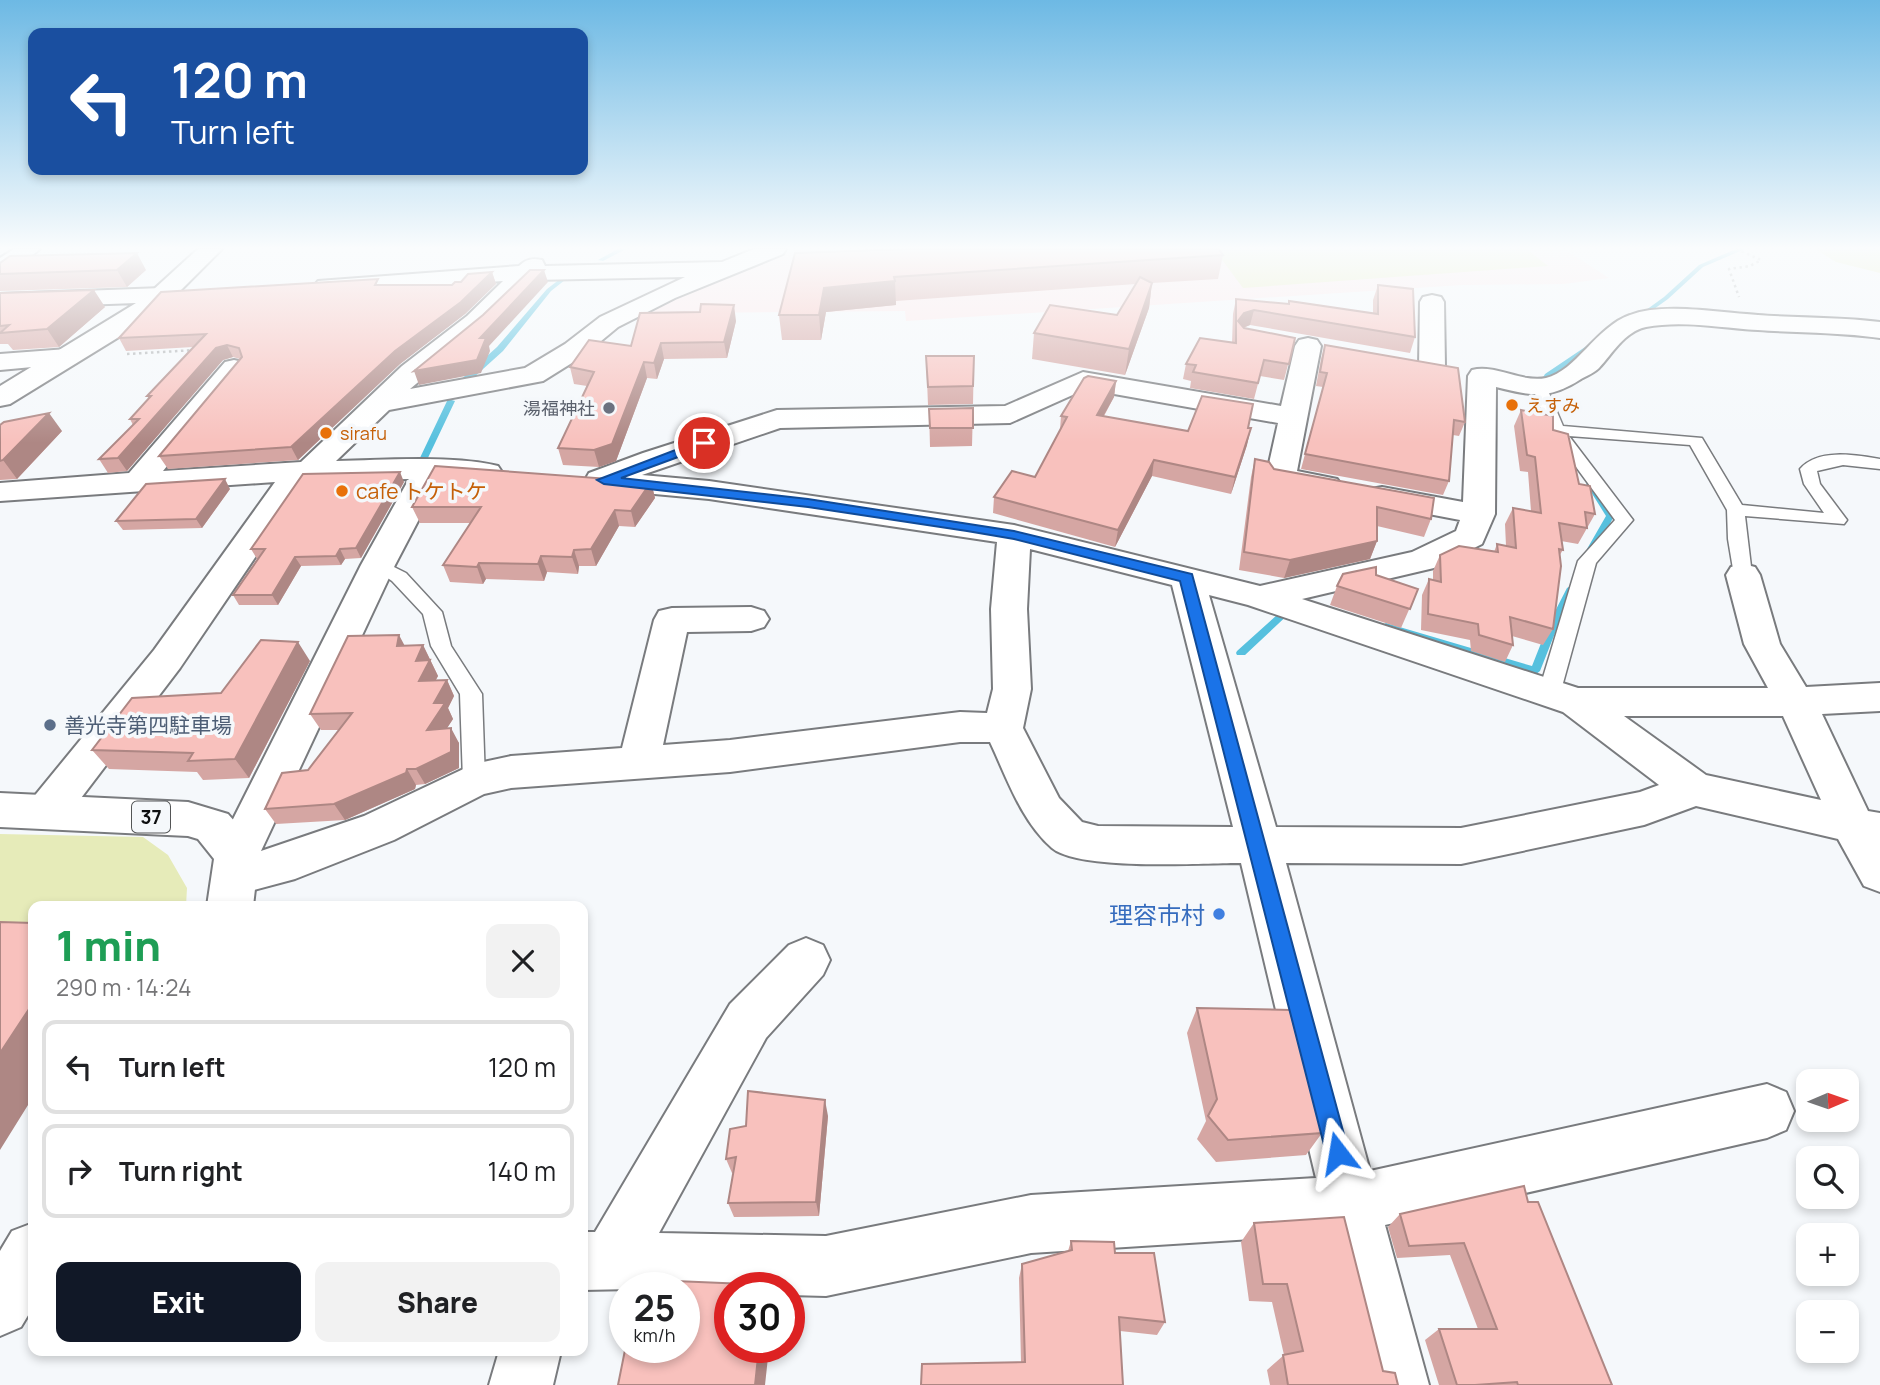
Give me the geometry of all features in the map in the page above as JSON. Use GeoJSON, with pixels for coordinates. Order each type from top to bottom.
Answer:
{"type":"FeatureCollection","features":[{"type":"Feature","properties":{"kind":"street"},"geometry":{"type":"LineString","coordinates":[[0,398],[138,314]]}},
{"type":"Feature","properties":{"kind":"street"},"geometry":{"type":"LineString","coordinates":[[47,811],[167,659],[302,473],[412,372],[483,314]]}},
{"type":"Feature","properties":{"kind":"street"},"geometry":{"type":"LineString","coordinates":[[380,403],[533,375],[574,350],[609,322],[625,314]]}},
{"type":"Feature","properties":{"kind":"street"},"geometry":{"type":"LineString","coordinates":[[1432,314],[1432,367]]}},
{"type":"Feature","properties":{"kind":"street"},"geometry":{"type":"LineString","coordinates":[[1404,363],[1552,386],[1589,363],[1601,346],[1620,330],[1639,320],[1682,317],[1834,324],[1880,330]]}},
{"type":"Feature","properties":{"kind":"street"},"geometry":{"type":"LineString","coordinates":[[1310,346],[1281,477],[1479,514]]}},
{"type":"Feature","properties":{"kind":"street"},"geometry":{"type":"LineString","coordinates":[[0,362],[67,358]]}},
{"type":"Feature","properties":{"kind":"street"},"geometry":{"type":"LineString","coordinates":[[137,483],[234,368]]}},
{"type":"Feature","properties":{"kind":"street"},"geometry":{"type":"LineString","coordinates":[[1260,597],[1422,560],[1470,537],[1479,514],[1482,376]]}},
{"type":"Feature","properties":{"kind":"street"},"geometry":{"type":"LineString","coordinates":[[604,480],[654,459],[778,419],[1010,414],[1083,380],[1294,417]]}},
{"type":"Feature","properties":{"kind":"street"},"geometry":{"type":"LineString","coordinates":[[0,492],[302,473],[430,469],[523,475]]}},
{"type":"Feature","properties":{"kind":"street"},"geometry":{"type":"LineString","coordinates":[[234,879],[378,565],[430,469]]}},
{"type":"Feature","properties":{"kind":"street"},"geometry":{"type":"LineString","coordinates":[[564,477],[808,503],[1014,535],[1260,597],[1563,698],[1694,789],[1867,829]]}},
{"type":"Feature","properties":{"kind":"street"},"geometry":{"type":"LineString","coordinates":[[1014,535],[1009,609],[1012,689],[1003,728],[1044,810],[1069,837],[1098,844],[1461,846],[1644,808],[1694,789]]}},
{"type":"Feature","properties":{"kind":"street"},"geometry":{"type":"LineString","coordinates":[[1742,575],[1762,644],[1867,829],[1880,873]]}},
{"type":"Feature","properties":{"kind":"street"},"geometry":{"type":"LineString","coordinates":[[1187,578],[1259,844],[1397,1385]]}},
{"type":"Feature","properties":{"kind":"street"},"geometry":{"type":"LineString","coordinates":[[639,763],[672,620],[751,619]]}},
{"type":"Feature","properties":{"kind":"street"},"geometry":{"type":"LineString","coordinates":[[1563,698],[1795,702],[1880,697]]}},
{"type":"Feature","properties":{"kind":"street"},"geometry":{"type":"LineString","coordinates":[[234,879],[279,866],[379,828],[474,780],[511,772],[730,757],[960,727],[1003,728]]}},
{"type":"Feature","properties":{"kind":"street","name":"37"},"geometry":{"type":"LineString","coordinates":[[0,810],[188,819],[213,826],[234,879]]}},
{"type":"Feature","properties":{"kind":"street"},"geometry":{"type":"LineString","coordinates":[[597,1261],[748,1021],[806,960]]}},
{"type":"Feature","properties":{"kind":"street"},"geometry":{"type":"LineString","coordinates":[[597,1261],[826,1266],[1031,1224],[1351,1204],[1767,1111]]}},
{"type":"Feature","properties":{"kind":"street"},"geometry":{"type":"LineString","coordinates":[[0,1306],[28,1260]]}},
{"type":"Feature","properties":{"kind":"street"},"geometry":{"type":"LineString","coordinates":[[521,1385],[529,1356]]}},
{"type":"Feature","properties":{"kind":"lane"},"geometry":{"type":"LineString","coordinates":[[1539,386],[1557,430],[1624,520],[1587,561],[1563,698]]}},
{"type":"Feature","properties":{"kind":"lane"},"geometry":{"type":"LineString","coordinates":[[1557,430],[1696,441],[1736,510],[1742,575]]}},
{"type":"Feature","properties":{"kind":"lane"},"geometry":{"type":"LineString","coordinates":[[1736,510],[1838,520],[1812,484],[1808,468],[1821,461],[1845,458],[1880,464]]}},
{"type":"Feature","properties":{"kind":"lane"},"geometry":{"type":"LineString","coordinates":[[378,565],[399,577],[432,612],[441,646],[471,694],[474,780]]}},
{"type":"Feature","properties":{"kind":"path"},"geometry":{"type":"LineString","coordinates":[[1743,314],[1746,322]]}},
{"type":"Feature","properties":{"kind":"shaded area"},"geometry":{"type":"Polygon","coordinates":[[[641,314],[682,314],[626,321],[641,314]]]}},
{"type":"Feature","properties":{"kind":"shaded area"},"geometry":{"type":"Polygon","coordinates":[[[905,314],[1020,314],[906,321],[905,314]]]}},
{"type":"Feature","properties":{"kind":"green space"},"geometry":{"type":"Polygon","coordinates":[[[0,834],[143,837],[168,855],[187,888],[186,901],[28,901],[28,944],[0,952],[0,834]]]}},
{"type":"Feature","properties":{"kind":"building"},"geometry":{"type":"Polygon","coordinates":[[[0,314],[66,314],[47,329],[0,333],[9,325],[0,326],[0,314]]]}},
{"type":"Feature","properties":{"kind":"building"},"geometry":{"type":"Polygon","coordinates":[[[141,314],[445,314],[395,351],[291,447],[159,456],[242,357],[239,348],[227,345],[216,348],[118,458],[99,459],[139,419],[130,419],[151,396],[147,396],[206,334],[119,338],[141,314]]]}},
{"type":"Feature","properties":{"kind":"building"},"geometry":{"type":"Polygon","coordinates":[[[503,314],[480,338],[486,338],[477,360],[414,371],[483,315],[503,314]]]}},
{"type":"Feature","properties":{"kind":"building"},"geometry":{"type":"Polygon","coordinates":[[[640,314],[732,314],[724,342],[661,343],[654,363],[644,362],[612,444],[594,450],[558,448],[594,372],[570,367],[589,340],[631,346],[640,314]]]}},
{"type":"Feature","properties":{"kind":"building"},"geometry":{"type":"Polygon","coordinates":[[[779,314],[819,314],[819,315],[779,314]]]}},
{"type":"Feature","properties":{"kind":"building"},"geometry":{"type":"Polygon","coordinates":[[[1045,314],[1141,314],[1129,349],[1034,333],[1045,314]]]}},
{"type":"Feature","properties":{"kind":"building"},"geometry":{"type":"Polygon","coordinates":[[[1236,314],[1244,314],[1238,321],[1244,328],[1295,338],[1289,364],[1264,360],[1258,383],[1193,372],[1196,365],[1186,364],[1200,338],[1236,343],[1236,314]]]}},
{"type":"Feature","properties":{"kind":"building"},"geometry":{"type":"Polygon","coordinates":[[[1276,314],[1375,314],[1414,314],[1415,337],[1276,314]]]}},
{"type":"Feature","properties":{"kind":"building"},"geometry":{"type":"Polygon","coordinates":[[[1325,345],[1458,368],[1465,422],[1454,420],[1449,481],[1305,454],[1327,373],[1320,372],[1325,345]]]}},
{"type":"Feature","properties":{"kind":"building"},"geometry":{"type":"Polygon","coordinates":[[[926,356],[974,356],[973,386],[928,387],[926,356]]]}},
{"type":"Feature","properties":{"kind":"building"},"geometry":{"type":"Polygon","coordinates":[[[1088,376],[1116,381],[1097,415],[1188,431],[1202,396],[1253,404],[1248,428],[1251,428],[1235,477],[1154,460],[1118,530],[994,497],[1012,471],[1035,477],[1067,417],[1061,416],[1084,378],[1088,376]]]}},
{"type":"Feature","properties":{"kind":"building"},"geometry":{"type":"Polygon","coordinates":[[[973,408],[973,428],[930,428],[929,409],[973,408]]]}},
{"type":"Feature","properties":{"kind":"building"},"geometry":{"type":"Polygon","coordinates":[[[1521,410],[1553,416],[1553,430],[1568,434],[1579,484],[1590,486],[1595,514],[1585,512],[1587,528],[1559,523],[1563,550],[1559,549],[1561,566],[1553,629],[1510,617],[1513,645],[1479,635],[1478,624],[1428,614],[1429,579],[1441,582],[1440,555],[1459,546],[1498,552],[1497,544],[1516,548],[1513,508],[1541,513],[1535,457],[1527,455],[1521,410]]]}},
{"type":"Feature","properties":{"kind":"building"},"geometry":{"type":"Polygon","coordinates":[[[49,413],[3,460],[0,461],[0,425],[49,413]]]}},
{"type":"Feature","properties":{"kind":"building"},"geometry":{"type":"Polygon","coordinates":[[[1255,459],[1269,462],[1274,469],[1434,498],[1431,519],[1377,507],[1377,541],[1290,560],[1244,552],[1255,459]]]}},
{"type":"Feature","properties":{"kind":"building"},"geometry":{"type":"Polygon","coordinates":[[[435,466],[651,482],[631,511],[615,510],[591,549],[574,550],[572,557],[541,556],[538,564],[479,563],[477,567],[443,565],[481,507],[412,507],[435,466]]]}},
{"type":"Feature","properties":{"kind":"building"},"geometry":{"type":"Polygon","coordinates":[[[400,472],[356,548],[340,549],[336,556],[295,557],[272,595],[233,595],[265,549],[251,549],[303,474],[400,472]]]}},
{"type":"Feature","properties":{"kind":"building"},"geometry":{"type":"Polygon","coordinates":[[[225,479],[196,519],[116,521],[146,484],[225,479]]]}},
{"type":"Feature","properties":{"kind":"building"},"geometry":{"type":"Polygon","coordinates":[[[1376,567],[1376,575],[1418,589],[1410,609],[1337,586],[1343,574],[1376,567]]]}},
{"type":"Feature","properties":{"kind":"building"},"geometry":{"type":"Polygon","coordinates":[[[399,635],[397,646],[423,645],[416,661],[430,660],[419,681],[447,680],[434,703],[445,703],[427,730],[451,728],[451,752],[416,769],[407,769],[406,773],[334,804],[265,809],[282,773],[308,770],[352,713],[310,714],[348,636],[399,635]]]}},
{"type":"Feature","properties":{"kind":"building"},"geometry":{"type":"Polygon","coordinates":[[[261,640],[298,642],[235,759],[188,761],[193,753],[92,750],[132,698],[221,693],[261,640]]]}},
{"type":"Feature","properties":{"kind":"building"},"geometry":{"type":"Polygon","coordinates":[[[0,922],[28,923],[28,1011],[0,1053],[0,922]]]}},
{"type":"Feature","properties":{"kind":"building"},"geometry":{"type":"Polygon","coordinates":[[[1197,1008],[1290,1010],[1322,1133],[1228,1140],[1208,1116],[1217,1099],[1197,1008]]]}},
{"type":"Feature","properties":{"kind":"building"},"geometry":{"type":"Polygon","coordinates":[[[748,1091],[825,1100],[816,1202],[728,1203],[736,1157],[726,1159],[730,1129],[746,1126],[748,1091]]]}},
{"type":"Feature","properties":{"kind":"building"},"geometry":{"type":"Polygon","coordinates":[[[1524,1186],[1528,1202],[1538,1202],[1612,1385],[1518,1385],[1517,1382],[1457,1385],[1439,1329],[1497,1329],[1464,1243],[1409,1246],[1400,1214],[1524,1186]]]}},
{"type":"Feature","properties":{"kind":"building"},"geometry":{"type":"Polygon","coordinates":[[[1344,1217],[1383,1371],[1395,1373],[1398,1385],[1288,1385],[1283,1355],[1303,1351],[1287,1284],[1263,1284],[1254,1223],[1344,1217]]]}},
{"type":"Feature","properties":{"kind":"building"},"geometry":{"type":"Polygon","coordinates":[[[1071,1241],[1114,1242],[1115,1253],[1154,1253],[1165,1322],[1119,1317],[1123,1385],[921,1385],[922,1364],[1025,1362],[1022,1264],[1072,1250],[1071,1241]]]}},
{"type":"Feature","properties":{"kind":"building"},"geometry":{"type":"Polygon","coordinates":[[[700,1282],[714,1283],[714,1363],[757,1363],[755,1385],[618,1385],[622,1363],[700,1363],[700,1282]]]}},
{"type":"Feature","properties":{"kind":"waterway"},"geometry":{"type":"LineString","coordinates":[[459,386],[500,349],[529,314]]}},
{"type":"Feature","properties":{"kind":"waterway"},"geometry":{"type":"LineString","coordinates":[[1638,318],[1644,314]]}},
{"type":"Feature","properties":{"kind":"waterway"},"geometry":{"type":"LineString","coordinates":[[1540,390],[1548,376],[1594,345]]}},
{"type":"Feature","properties":{"kind":"waterway"},"geometry":{"type":"LineString","coordinates":[[422,462],[451,401]]}},
{"type":"Feature","properties":{"kind":"waterway"},"geometry":{"type":"LineString","coordinates":[[1590,484],[1610,516],[1592,549]]}},
{"type":"Feature","properties":{"kind":"waterway"},"geometry":{"type":"LineString","coordinates":[[1386,626],[1535,671],[1554,623],[1572,588]]}},
{"type":"Feature","properties":{"kind":"waterway"},"geometry":{"type":"LineString","coordinates":[[1241,653],[1290,608]]}},
{"type":"Feature","properties":{"kind":"place","name":"えすみ"},"geometry":{"type":"Point","coordinates":[1512,405]}},
{"type":"Feature","properties":{"kind":"place","name":"湯福神社"},"geometry":{"type":"Point","coordinates":[609,408]}},
{"type":"Feature","properties":{"kind":"place","name":"sirafu"},"geometry":{"type":"Point","coordinates":[326,433]}},
{"type":"Feature","properties":{"kind":"place","name":"cafe トケトケ"},"geometry":{"type":"Point","coordinates":[342,491]}},
{"type":"Feature","properties":{"kind":"place","name":"善光寺第四駐車場"},"geometry":{"type":"Point","coordinates":[50,725]}},
{"type":"Feature","properties":{"kind":"place","name":"理容市村"},"geometry":{"type":"Point","coordinates":[1219,914]}},
{"type":"Feature","properties":{"kind":"route"},"geometry":{"type":"LineString","coordinates":[[704,443],[654,459],[604,480],[709,490],[967,527],[1014,535],[1187,578],[1338,1153]]}}]}
